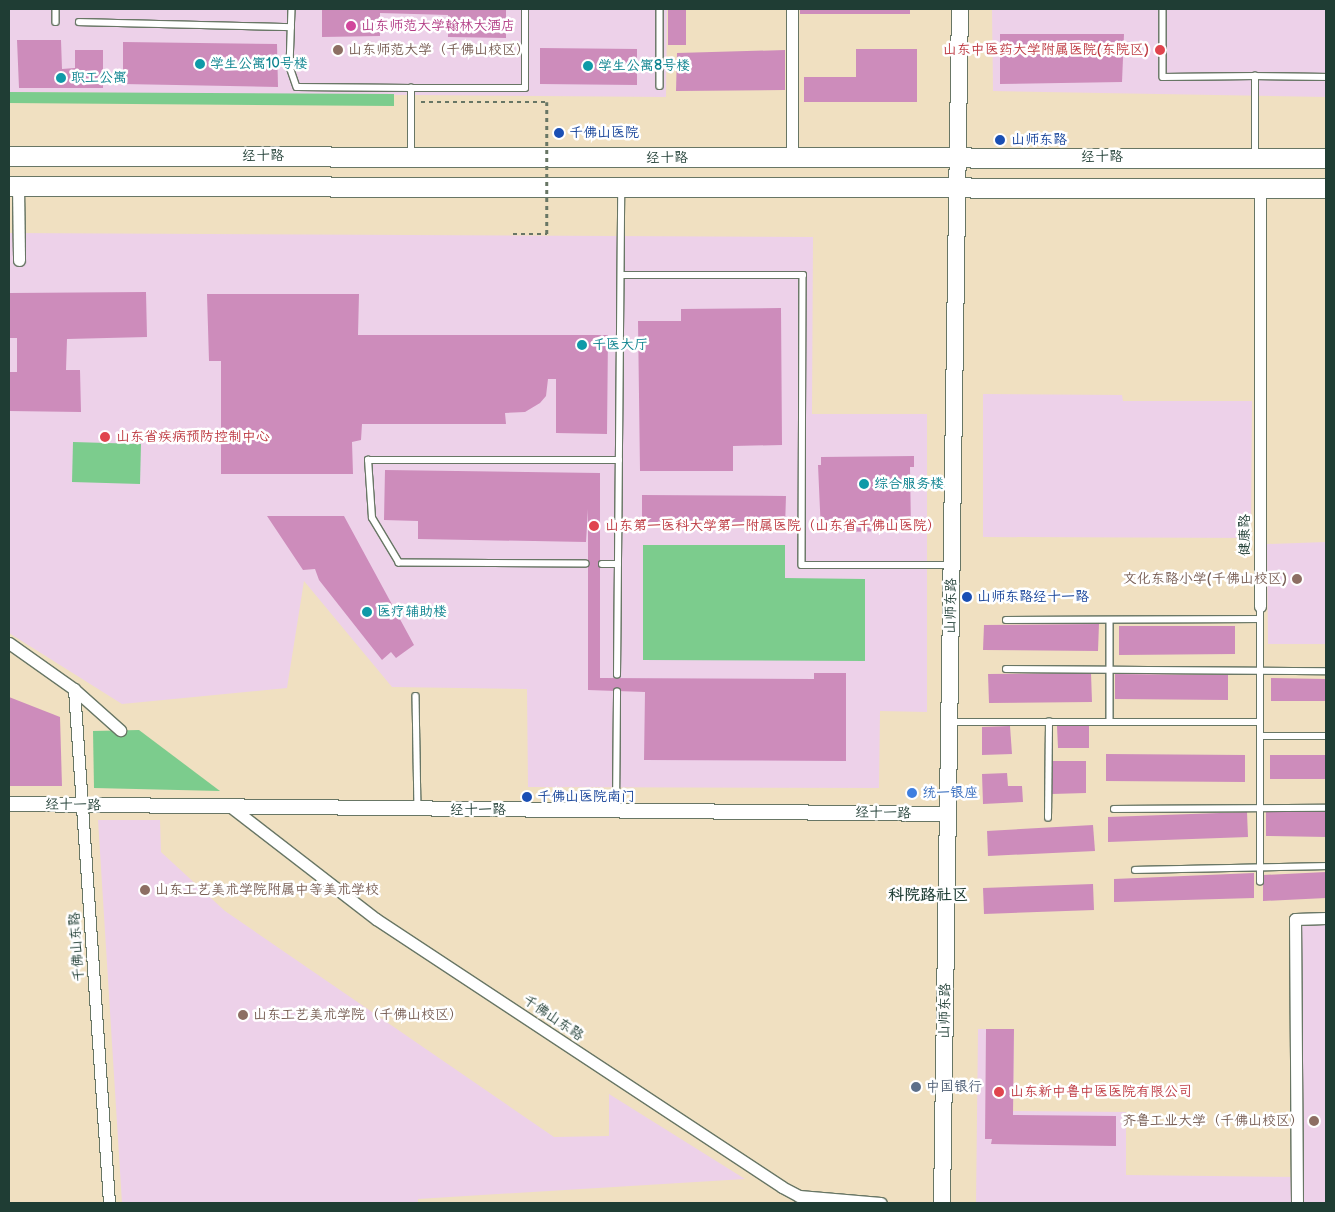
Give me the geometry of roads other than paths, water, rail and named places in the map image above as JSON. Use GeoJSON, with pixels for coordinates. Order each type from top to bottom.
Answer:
{"type":"FeatureCollection","features":[{"type":"Feature","properties":{"kind":"highway","name":"经十路"},"geometry":{"type":"LineString","coordinates":[[9,156],[1326,158]]}},
{"type":"Feature","properties":{"kind":"highway","name":"经十路"},"geometry":{"type":"LineString","coordinates":[[13,186],[1326,188]]}},
{"type":"Feature","properties":{"kind":"main road","name":"山师东路"},"geometry":{"type":"LineString","coordinates":[[942,1203],[956,157],[960,9]]}},
{"type":"Feature","properties":{"kind":"street"},"geometry":{"type":"LineString","coordinates":[[792,9],[792,157]]}},
{"type":"Feature","properties":{"kind":"street"},"geometry":{"type":"LineString","coordinates":[[13,186],[19,260]]}},
{"type":"Feature","properties":{"kind":"street","name":"健康路"},"geometry":{"type":"LineString","coordinates":[[1260,188],[1260,606]]}},
{"type":"Feature","properties":{"kind":"street"},"geometry":{"type":"LineString","coordinates":[[9,643],[74,689],[120,730]]}},
{"type":"Feature","properties":{"kind":"street","name":"千佛山东路"},"geometry":{"type":"LineString","coordinates":[[74,689],[109,1203]]}},
{"type":"Feature","properties":{"kind":"street","name":"经十一路"},"geometry":{"type":"LineString","coordinates":[[9,804],[231,808],[947,814]]}},
{"type":"Feature","properties":{"kind":"street","name":"千佛山东路"},"geometry":{"type":"LineString","coordinates":[[231,808],[376,919],[782,1187],[799,1196],[880,1203]]}},
{"type":"Feature","properties":{"kind":"street"},"geometry":{"type":"LineString","coordinates":[[1297,1203],[1295,919],[1326,918]]}},
{"type":"Feature","properties":{"kind":"lane"},"geometry":{"type":"LineString","coordinates":[[56,9],[56,22]]}},
{"type":"Feature","properties":{"kind":"lane"},"geometry":{"type":"LineString","coordinates":[[292,9],[290,67],[297,87],[411,88],[525,88],[525,9]]}},
{"type":"Feature","properties":{"kind":"lane"},"geometry":{"type":"LineString","coordinates":[[660,9],[660,86]]}},
{"type":"Feature","properties":{"kind":"lane"},"geometry":{"type":"LineString","coordinates":[[1163,9],[1163,77],[1326,76]]}},
{"type":"Feature","properties":{"kind":"lane"},"geometry":{"type":"LineString","coordinates":[[79,22],[291,27]]}},
{"type":"Feature","properties":{"kind":"lane"},"geometry":{"type":"LineString","coordinates":[[1255,76],[1255,158]]}},
{"type":"Feature","properties":{"kind":"lane"},"geometry":{"type":"LineString","coordinates":[[411,88],[411,156]]}},
{"type":"Feature","properties":{"kind":"lane"},"geometry":{"type":"LineString","coordinates":[[617,675],[621,187]]}},
{"type":"Feature","properties":{"kind":"lane"},"geometry":{"type":"LineString","coordinates":[[621,275],[802,275],[802,564],[952,565]]}},
{"type":"Feature","properties":{"kind":"lane"},"geometry":{"type":"LineString","coordinates":[[586,564],[399,563],[372,518],[368,460],[619,460]]}},
{"type":"Feature","properties":{"kind":"lane"},"geometry":{"type":"LineString","coordinates":[[602,564],[618,564]]}},
{"type":"Feature","properties":{"kind":"lane","name":"健康路"},"geometry":{"type":"LineString","coordinates":[[1260,606],[1260,882]]}},
{"type":"Feature","properties":{"kind":"lane"},"geometry":{"type":"LineString","coordinates":[[1006,620],[1260,619]]}},
{"type":"Feature","properties":{"kind":"lane"},"geometry":{"type":"LineString","coordinates":[[1110,620],[1110,722]]}},
{"type":"Feature","properties":{"kind":"lane"},"geometry":{"type":"LineString","coordinates":[[1006,669],[1326,671]]}},
{"type":"Feature","properties":{"kind":"lane"},"geometry":{"type":"LineString","coordinates":[[616,811],[617,692]]}},
{"type":"Feature","properties":{"kind":"lane"},"geometry":{"type":"LineString","coordinates":[[416,696],[418,809]]}},
{"type":"Feature","properties":{"kind":"lane"},"geometry":{"type":"LineString","coordinates":[[949,722],[1260,722]]}},
{"type":"Feature","properties":{"kind":"lane"},"geometry":{"type":"LineString","coordinates":[[1048,818],[1049,722]]}},
{"type":"Feature","properties":{"kind":"lane"},"geometry":{"type":"LineString","coordinates":[[1260,736],[1326,736]]}},
{"type":"Feature","properties":{"kind":"lane"},"geometry":{"type":"LineString","coordinates":[[1114,809],[1326,808]]}},
{"type":"Feature","properties":{"kind":"lane"},"geometry":{"type":"LineString","coordinates":[[1135,870],[1326,866]]}},
{"type":"Feature","properties":{"kind":"place","name":"山东师范大学翰林大酒店"},"geometry":{"type":"Point","coordinates":[351,26]}},
{"type":"Feature","properties":{"kind":"place","name":"山东师范大学（千佛山校区）"},"geometry":{"type":"Point","coordinates":[338,50]}},
{"type":"Feature","properties":{"kind":"place","name":"山东中医药大学附属医院(东院区)"},"geometry":{"type":"Point","coordinates":[1160,50]}},
{"type":"Feature","properties":{"kind":"place","name":"学生公寓10号楼"},"geometry":{"type":"Point","coordinates":[200,64]}},
{"type":"Feature","properties":{"kind":"place","name":"学生公寓8号楼"},"geometry":{"type":"Point","coordinates":[588,66]}},
{"type":"Feature","properties":{"kind":"place","name":"职工公寓"},"geometry":{"type":"Point","coordinates":[61,78]}},
{"type":"Feature","properties":{"kind":"place","name":"千佛山医院"},"geometry":{"type":"Point","coordinates":[559,133]}},
{"type":"Feature","properties":{"kind":"place","name":"山师东路"},"geometry":{"type":"Point","coordinates":[1000,140]}},
{"type":"Feature","properties":{"kind":"place","name":"千医大厅"},"geometry":{"type":"Point","coordinates":[582,345]}},
{"type":"Feature","properties":{"kind":"place","name":"山东省疾病预防控制中心"},"geometry":{"type":"Point","coordinates":[105,437]}},
{"type":"Feature","properties":{"kind":"place","name":"综合服务楼"},"geometry":{"type":"Point","coordinates":[864,484]}},
{"type":"Feature","properties":{"kind":"place","name":"山东第一医科大学第一附属医院（山东省千佛山医院）"},"geometry":{"type":"Point","coordinates":[594,526]}},
{"type":"Feature","properties":{"kind":"place","name":"文化东路小学(千佛山校区)"},"geometry":{"type":"Point","coordinates":[1297,579]}},
{"type":"Feature","properties":{"kind":"place","name":"山师东路经十一路"},"geometry":{"type":"Point","coordinates":[967,597]}},
{"type":"Feature","properties":{"kind":"place","name":"医疗辅助楼"},"geometry":{"type":"Point","coordinates":[367,612]}},
{"type":"Feature","properties":{"kind":"place","name":"统一银座"},"geometry":{"type":"Point","coordinates":[912,793]}},
{"type":"Feature","properties":{"kind":"place","name":"千佛山医院南门"},"geometry":{"type":"Point","coordinates":[527,797]}},
{"type":"Feature","properties":{"kind":"place","name":"山东工艺美术学院附属中等美术学校"},"geometry":{"type":"Point","coordinates":[145,890]}},
{"type":"Feature","properties":{"kind":"place","name":"山东工艺美术学院（千佛山校区）"},"geometry":{"type":"Point","coordinates":[243,1015]}},
{"type":"Feature","properties":{"kind":"place","name":"中国银行"},"geometry":{"type":"Point","coordinates":[916,1087]}},
{"type":"Feature","properties":{"kind":"place","name":"山东新中鲁中医医院有限公司"},"geometry":{"type":"Point","coordinates":[999,1092]}},
{"type":"Feature","properties":{"kind":"place","name":"齐鲁工业大学（千佛山校区）"},"geometry":{"type":"Point","coordinates":[1314,1121]}},
{"type":"Feature","properties":{"kind":"district","name":"科院路社区"},"geometry":{"type":"Point","coordinates":[928,896]}}]}
